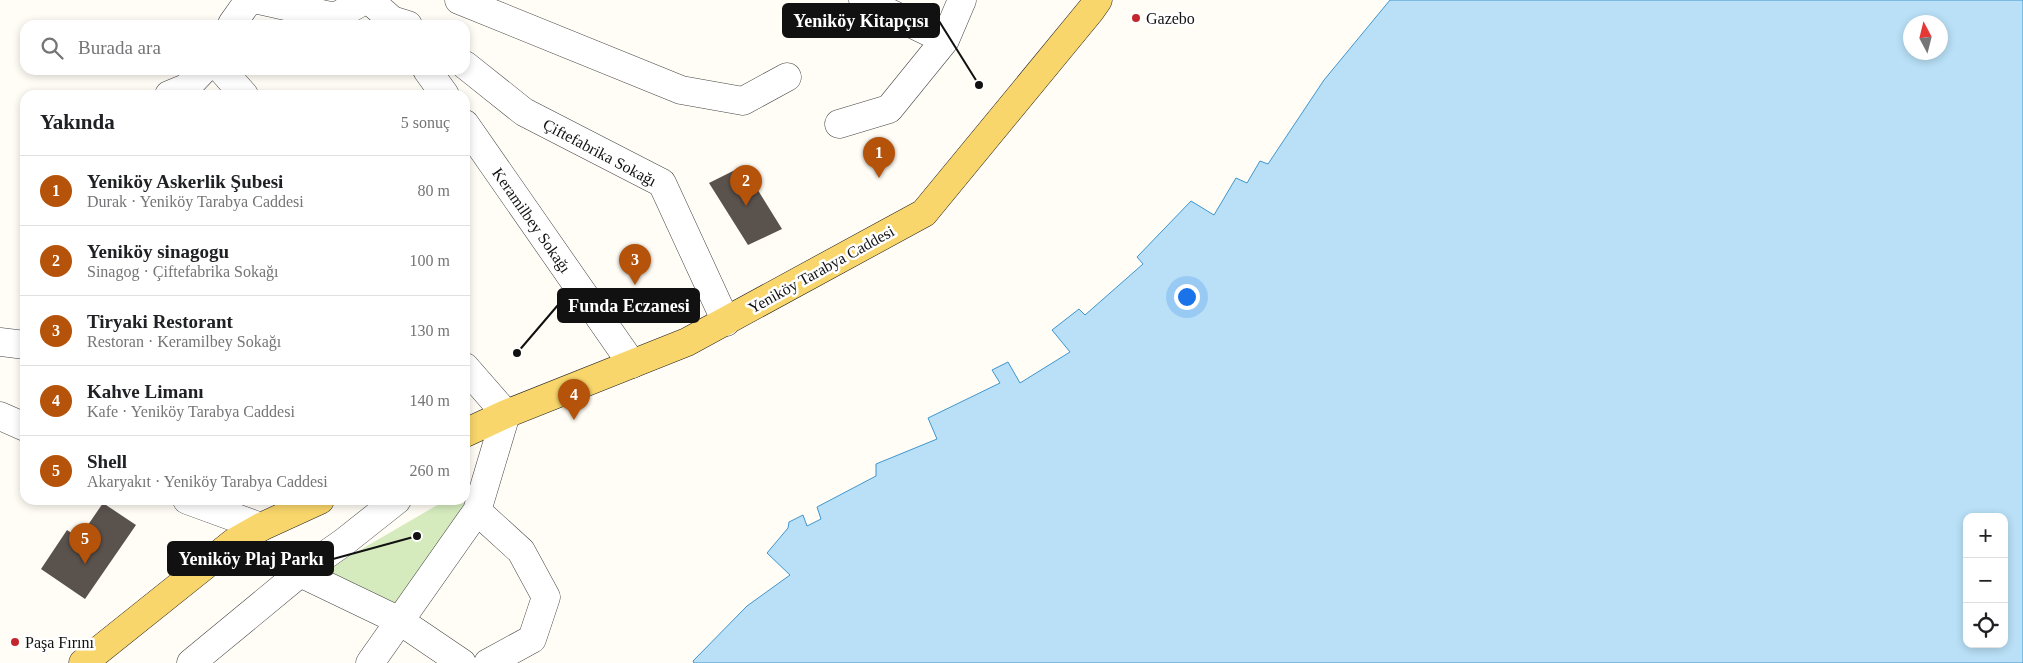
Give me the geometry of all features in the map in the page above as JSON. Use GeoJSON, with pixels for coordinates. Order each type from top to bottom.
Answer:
{"type":"FeatureCollection","features":[{"type":"Feature","properties":{"kind":"main road","name":"Yeniköy Tarabya Caddesi"},"geometry":{"type":"LineString","coordinates":[[470,431],[506,414],[688,342],[924,212],[1092,10],[1098,0]]}},
{"type":"Feature","properties":{"kind":"main road"},"geometry":{"type":"LineString","coordinates":[[83,663],[233,543],[261,527],[309,505]]}},
{"type":"Feature","properties":{"kind":"street"},"geometry":{"type":"LineString","coordinates":[[230,16],[250,0]]}},
{"type":"Feature","properties":{"kind":"street"},"geometry":{"type":"LineString","coordinates":[[259,0],[336,17],[365,0]]}},
{"type":"Feature","properties":{"kind":"street"},"geometry":{"type":"LineString","coordinates":[[369,0],[395,20]]}},
{"type":"Feature","properties":{"kind":"street"},"geometry":{"type":"LineString","coordinates":[[458,0],[681,90],[744,101],[787,77]]}},
{"type":"Feature","properties":{"kind":"street"},"geometry":{"type":"LineString","coordinates":[[863,0],[944,40]]}},
{"type":"Feature","properties":{"kind":"street"},"geometry":{"type":"LineString","coordinates":[[839,124],[888,108],[944,40],[962,0]]}},
{"type":"Feature","properties":{"kind":"street","name":"Çiftefabrika Sokağı"},"geometry":{"type":"LineString","coordinates":[[470,68],[524,112],[662,183],[726,322]]}},
{"type":"Feature","properties":{"kind":"street"},"geometry":{"type":"LineString","coordinates":[[181,90],[186,88],[198,75]]}},
{"type":"Feature","properties":{"kind":"street"},"geometry":{"type":"LineString","coordinates":[[226,75],[240,90]]}},
{"type":"Feature","properties":{"kind":"street"},"geometry":{"type":"LineString","coordinates":[[431,75],[441,90]]}},
{"type":"Feature","properties":{"kind":"street","name":"Keramilbey Sokağı"},"geometry":{"type":"LineString","coordinates":[[470,131],[632,364]]}},
{"type":"Feature","properties":{"kind":"street"},"geometry":{"type":"LineString","coordinates":[[0,342],[20,344]]}},
{"type":"Feature","properties":{"kind":"street"},"geometry":{"type":"LineString","coordinates":[[470,373],[506,414]]}},
{"type":"Feature","properties":{"kind":"street"},"geometry":{"type":"LineString","coordinates":[[470,442],[506,414]]}},
{"type":"Feature","properties":{"kind":"street"},"geometry":{"type":"LineString","coordinates":[[370,663],[477,512],[506,414]]}},
{"type":"Feature","properties":{"kind":"street"},"geometry":{"type":"LineString","coordinates":[[0,416],[20,425]]}},
{"type":"Feature","properties":{"kind":"street"},"geometry":{"type":"LineString","coordinates":[[201,505],[261,527]]}},
{"type":"Feature","properties":{"kind":"street"},"geometry":{"type":"LineString","coordinates":[[191,663],[300,573],[344,542],[391,505]]}},
{"type":"Feature","properties":{"kind":"street"},"geometry":{"type":"LineString","coordinates":[[477,512],[521,551],[546,597],[532,639],[488,663]]}},
{"type":"Feature","properties":{"kind":"street"},"geometry":{"type":"LineString","coordinates":[[300,573],[400,621],[462,663]]}},
{"type":"Feature","properties":{"kind":"green space"},"geometry":{"type":"Polygon","coordinates":[[[497,471],[395,607],[324,571],[437,505],[470,505],[470,486],[497,471]]]}},
{"type":"Feature","properties":{"kind":"water"},"geometry":{"type":"Polygon","coordinates":[[[1390,0],[2023,0],[2023,663],[694,663],[693,661],[747,606],[790,575],[767,553],[788,528],[789,522],[803,515],[807,526],[821,519],[817,507],[876,476],[876,464],[937,439],[928,418],[1000,383],[992,370],[1008,362],[1020,383],[1070,352],[1052,330],[1079,309],[1085,315],[1143,264],[1137,257],[1191,201],[1214,215],[1236,178],[1247,183],[1260,161],[1268,164],[1324,80],[1390,0]]]}},
{"type":"Feature","properties":{"kind":"building"},"geometry":{"type":"Polygon","coordinates":[[[743,166],[782,229],[748,245],[709,183],[743,166]]]}},
{"type":"Feature","properties":{"kind":"building"},"geometry":{"type":"Polygon","coordinates":[[[102,505],[106,505],[136,525],[85,599],[41,569],[67,530],[79,538],[102,505]]]}},
{"type":"Feature","properties":{"kind":"place","name":"Gazebo"},"geometry":{"type":"Point","coordinates":[1136,18]}},
{"type":"Feature","properties":{"kind":"place","name":"Yeniköy Kitapçısı"},"geometry":{"type":"Point","coordinates":[979,85]}},
{"type":"Feature","properties":{"kind":"place","name":"Yeniköy Askerlik Şubesi"},"geometry":{"type":"Point","coordinates":[879,178]}},
{"type":"Feature","properties":{"kind":"place","name":"Yeniköy sinagogu"},"geometry":{"type":"Point","coordinates":[746,206]}},
{"type":"Feature","properties":{"kind":"place","name":"Tiryaki Restorant"},"geometry":{"type":"Point","coordinates":[635,285]}},
{"type":"Feature","properties":{"kind":"place","name":"Funda Eczanesi"},"geometry":{"type":"Point","coordinates":[517,353]}},
{"type":"Feature","properties":{"kind":"place","name":"Kahve Limanı"},"geometry":{"type":"Point","coordinates":[574,420]}},
{"type":"Feature","properties":{"kind":"place","name":"Yeniköy Plaj Parkı"},"geometry":{"type":"Point","coordinates":[417,536]}},
{"type":"Feature","properties":{"kind":"place","name":"Shell"},"geometry":{"type":"Point","coordinates":[85,564]}},
{"type":"Feature","properties":{"kind":"place","name":"Paşa Fırını"},"geometry":{"type":"Point","coordinates":[15,642]}}]}
